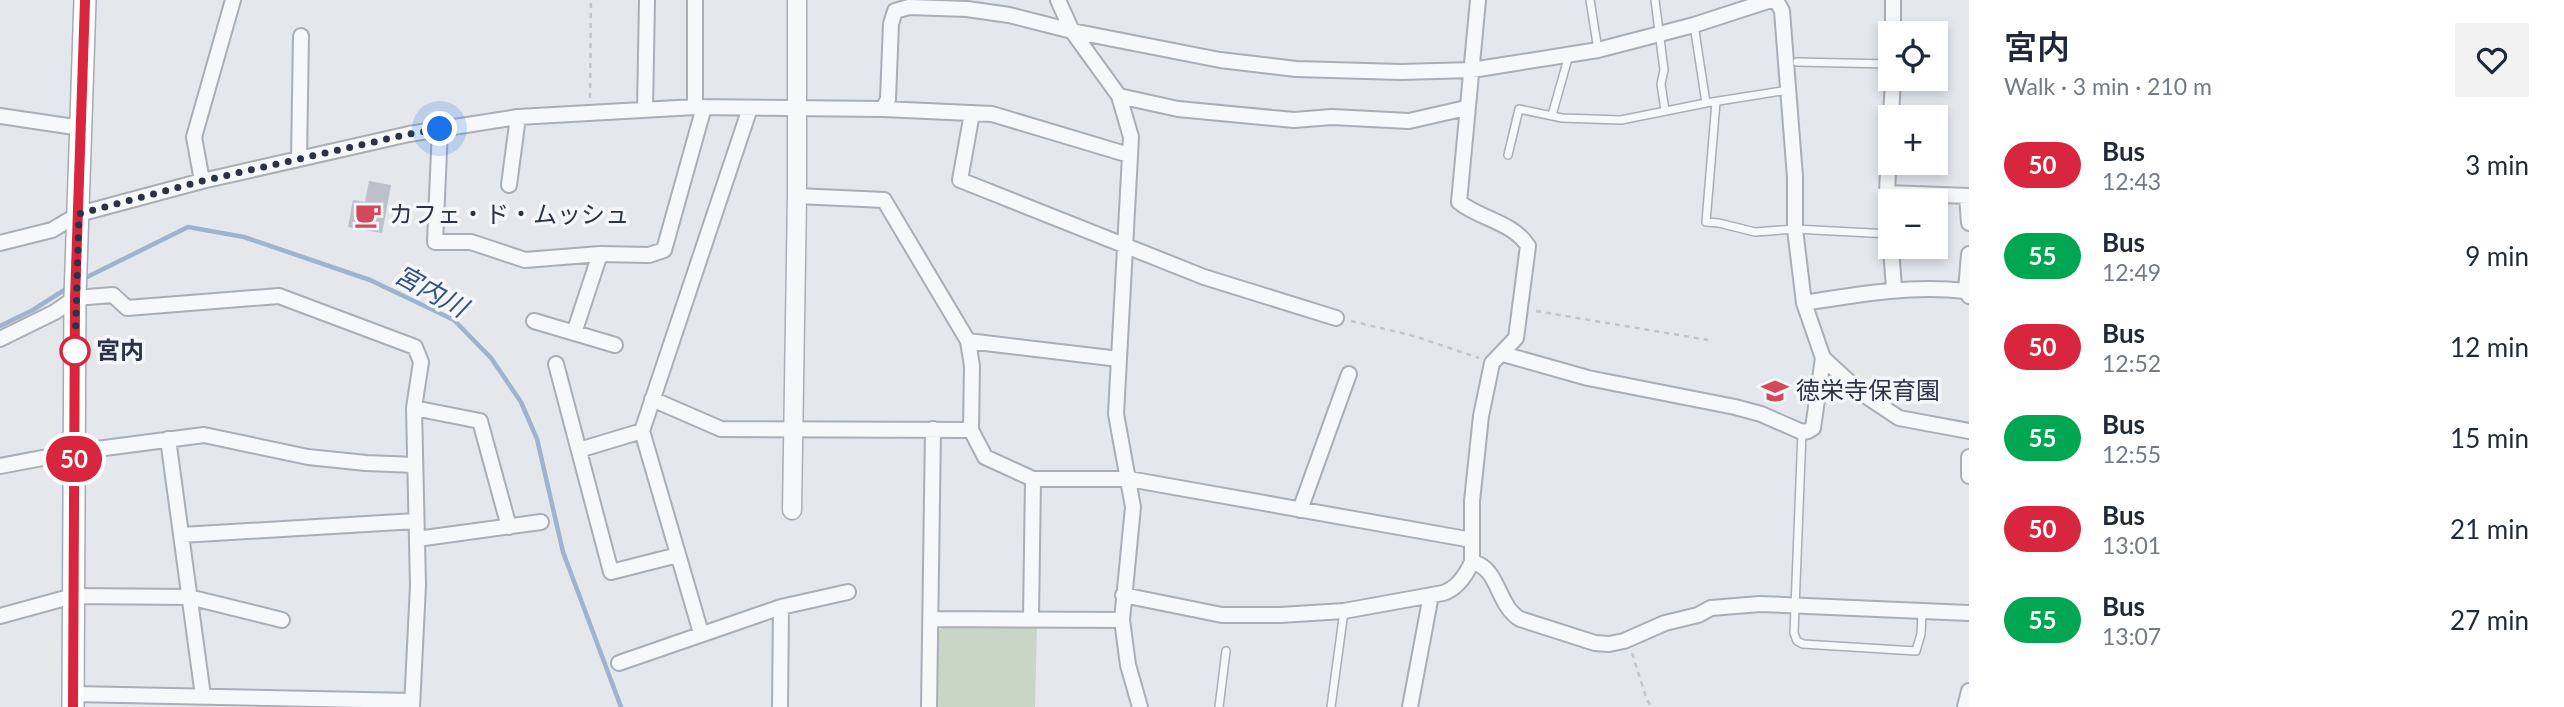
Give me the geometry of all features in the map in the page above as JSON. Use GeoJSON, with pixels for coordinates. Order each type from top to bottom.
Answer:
{"type":"FeatureCollection","features":[{"type":"Feature","properties":{"kind":"main road"},"geometry":{"type":"LineString","coordinates":[[73,700],[75,299],[85,0]]}},
{"type":"Feature","properties":{"kind":"street"},"geometry":{"type":"LineString","coordinates":[[202,181],[194,137],[233,0]]}},
{"type":"Feature","properties":{"kind":"street"},"geometry":{"type":"LineString","coordinates":[[645,110],[647,0]]}},
{"type":"Feature","properties":{"kind":"street"},"geometry":{"type":"LineString","coordinates":[[440,129],[435,242],[471,242],[525,260],[600,254],[649,255],[664,250],[699,107],[695,0]]}},
{"type":"Feature","properties":{"kind":"street"},"geometry":{"type":"LineString","coordinates":[[792,510],[797,0]]}},
{"type":"Feature","properties":{"kind":"street"},"geometry":{"type":"LineString","coordinates":[[1058,0],[1072,32],[1119,96],[1131,137],[1116,414],[1133,507],[1122,620],[1128,665],[1140,707]]}},
{"type":"Feature","properties":{"kind":"street"},"geometry":{"type":"LineString","coordinates":[[1123,595],[1222,615],[1314,615],[1450,591],[1468,571],[1472,562],[1472,500],[1481,416],[1497,358],[1516,338],[1528,246],[1520,234],[1458,202],[1478,0]]}},
{"type":"Feature","properties":{"kind":"street"},"geometry":{"type":"LineString","coordinates":[[883,109],[888,99],[892,6],[967,9],[1009,15],[1072,32],[1220,60],[1296,69],[1401,72],[1472,69],[1598,50],[1694,25],[1773,0],[1782,11],[1795,177],[1795,229],[1804,303],[1823,358],[1813,428],[1802,432],[1762,414],[1735,407],[1497,358]]}},
{"type":"Feature","properties":{"kind":"street"},"geometry":{"type":"LineString","coordinates":[[1893,0],[1893,21]]}},
{"type":"Feature","properties":{"kind":"street"},"geometry":{"type":"LineString","coordinates":[[299,159],[301,36]]}},
{"type":"Feature","properties":{"kind":"street"},"geometry":{"type":"LineString","coordinates":[[1119,96],[1178,109],[1294,120],[1332,117],[1409,121],[1466,108]]}},
{"type":"Feature","properties":{"kind":"street"},"geometry":{"type":"LineString","coordinates":[[0,243],[52,230],[79,214],[202,181],[440,129],[518,117],[699,107],[883,109],[992,114],[1129,155]]}},
{"type":"Feature","properties":{"kind":"street"},"geometry":{"type":"LineString","coordinates":[[701,633],[642,431],[750,108]]}},
{"type":"Feature","properties":{"kind":"street"},"geometry":{"type":"LineString","coordinates":[[972,113],[960,180],[1204,277],[1336,318]]}},
{"type":"Feature","properties":{"kind":"street"},"geometry":{"type":"LineString","coordinates":[[0,116],[81,128]]}},
{"type":"Feature","properties":{"kind":"street"},"geometry":{"type":"LineString","coordinates":[[509,185],[518,117]]}},
{"type":"Feature","properties":{"kind":"street"},"geometry":{"type":"LineString","coordinates":[[1948,195],[1968,196],[1969,223]]}},
{"type":"Feature","properties":{"kind":"street"},"geometry":{"type":"LineString","coordinates":[[797,196],[884,200],[968,341],[972,366],[971,430],[985,457],[1033,479],[1129,479],[1472,540]]}},
{"type":"Feature","properties":{"kind":"street"},"geometry":{"type":"LineString","coordinates":[[574,333],[600,254]]}},
{"type":"Feature","properties":{"kind":"street"},"geometry":{"type":"LineString","coordinates":[[1804,303],[1894,289],[1941,288],[1968,293],[1969,254]]}},
{"type":"Feature","properties":{"kind":"street"},"geometry":{"type":"LineString","coordinates":[[1892,259],[1894,289]]}},
{"type":"Feature","properties":{"kind":"street"},"geometry":{"type":"LineString","coordinates":[[0,339],[75,299],[113,295],[127,308],[279,296],[415,347],[421,362],[414,408],[418,585],[412,704],[234,702],[203,696],[73,700]]}},
{"type":"Feature","properties":{"kind":"street"},"geometry":{"type":"LineString","coordinates":[[534,321],[615,345]]}},
{"type":"Feature","properties":{"kind":"street"},"geometry":{"type":"LineString","coordinates":[[968,341],[1119,359]]}},
{"type":"Feature","properties":{"kind":"street"},"geometry":{"type":"LineString","coordinates":[[1823,358],[1860,392],[1899,418],[1969,431]]}},
{"type":"Feature","properties":{"kind":"street"},"geometry":{"type":"LineString","coordinates":[[556,365],[611,572],[678,555]]}},
{"type":"Feature","properties":{"kind":"street"},"geometry":{"type":"LineString","coordinates":[[1300,510],[1349,374]]}},
{"type":"Feature","properties":{"kind":"street"},"geometry":{"type":"LineString","coordinates":[[652,399],[721,429],[971,430]]}},
{"type":"Feature","properties":{"kind":"street"},"geometry":{"type":"LineString","coordinates":[[414,408],[480,421],[509,527]]}},
{"type":"Feature","properties":{"kind":"street"},"geometry":{"type":"LineString","coordinates":[[929,707],[933,429]]}},
{"type":"Feature","properties":{"kind":"street"},"geometry":{"type":"LineString","coordinates":[[579,450],[642,431]]}},
{"type":"Feature","properties":{"kind":"street"},"geometry":{"type":"LineString","coordinates":[[0,467],[74,452],[204,435],[308,457],[415,465]]}},
{"type":"Feature","properties":{"kind":"street"},"geometry":{"type":"LineString","coordinates":[[168,439],[203,696]]}},
{"type":"Feature","properties":{"kind":"street"},"geometry":{"type":"LineString","coordinates":[[1969,457],[1969,476]]}},
{"type":"Feature","properties":{"kind":"street"},"geometry":{"type":"LineString","coordinates":[[1031,618],[1033,479]]}},
{"type":"Feature","properties":{"kind":"street"},"geometry":{"type":"LineString","coordinates":[[181,534],[416,521]]}},
{"type":"Feature","properties":{"kind":"street"},"geometry":{"type":"LineString","coordinates":[[417,540],[541,522]]}},
{"type":"Feature","properties":{"kind":"street"},"geometry":{"type":"LineString","coordinates":[[1472,562],[1482,564],[1489,571],[1511,614],[1595,643],[1624,641],[1665,623],[1698,615],[1711,608],[1796,603],[1969,613]]}},
{"type":"Feature","properties":{"kind":"street"},"geometry":{"type":"LineString","coordinates":[[619,663],[781,607],[848,592]]}},
{"type":"Feature","properties":{"kind":"street"},"geometry":{"type":"LineString","coordinates":[[1413,706],[1431,595]]}},
{"type":"Feature","properties":{"kind":"street"},"geometry":{"type":"LineString","coordinates":[[0,616],[73,596],[189,597],[282,620]]}},
{"type":"Feature","properties":{"kind":"street"},"geometry":{"type":"LineString","coordinates":[[780,707],[781,607]]}},
{"type":"Feature","properties":{"kind":"street"},"geometry":{"type":"LineString","coordinates":[[930,619],[1122,620]]}},
{"type":"Feature","properties":{"kind":"street"},"geometry":{"type":"LineString","coordinates":[[1965,707],[1969,691]]}},
{"type":"Feature","properties":{"kind":"lane"},"geometry":{"type":"LineString","coordinates":[[1590,0],[1598,50]]}},
{"type":"Feature","properties":{"kind":"lane"},"geometry":{"type":"LineString","coordinates":[[1655,0],[1664,70],[1661,84],[1665,110]]}},
{"type":"Feature","properties":{"kind":"lane"},"geometry":{"type":"LineString","coordinates":[[1694,25],[1706,103]]}},
{"type":"Feature","properties":{"kind":"lane"},"geometry":{"type":"LineString","coordinates":[[1552,115],[1570,54]]}},
{"type":"Feature","properties":{"kind":"lane"},"geometry":{"type":"LineString","coordinates":[[1797,62],[1878,64]]}},
{"type":"Feature","properties":{"kind":"lane"},"geometry":{"type":"LineString","coordinates":[[1508,155],[1519,109],[1562,118],[1621,120],[1788,90]]}},
{"type":"Feature","properties":{"kind":"lane"},"geometry":{"type":"LineString","coordinates":[[1716,102],[1706,222],[1755,232],[1795,229],[1878,232]]}},
{"type":"Feature","properties":{"kind":"lane"},"geometry":{"type":"LineString","coordinates":[[1802,432],[1794,633],[1797,640],[1803,644],[1916,651],[1922,612]]}},
{"type":"Feature","properties":{"kind":"lane"},"geometry":{"type":"LineString","coordinates":[[1331,707],[1344,611]]}},
{"type":"Feature","properties":{"kind":"lane"},"geometry":{"type":"LineString","coordinates":[[1219,707],[1226,651]]}},
{"type":"Feature","properties":{"kind":"path"},"geometry":{"type":"LineString","coordinates":[[590,113],[591,0]]}},
{"type":"Feature","properties":{"kind":"path"},"geometry":{"type":"LineString","coordinates":[[1521,308],[1709,340]]}},
{"type":"Feature","properties":{"kind":"path"},"geometry":{"type":"LineString","coordinates":[[1336,318],[1497,358]]}},
{"type":"Feature","properties":{"kind":"path"},"geometry":{"type":"LineString","coordinates":[[1624,641],[1635,658],[1651,707]]}},
{"type":"Feature","properties":{"kind":"green space"},"geometry":{"type":"Polygon","coordinates":[[[945,624],[1037,626],[1035,707],[937,707],[934,704],[935,635],[945,624]]]}},
{"type":"Feature","properties":{"kind":"building","name":"カフェ・ド・ムッシュ"},"geometry":{"type":"Polygon","coordinates":[[[369,181],[391,185],[382,233],[348,227],[353,200],[365,202],[369,181]]]}},
{"type":"Feature","properties":{"kind":"waterway","name":"宮内川"},"geometry":{"type":"LineString","coordinates":[[83,279],[188,227],[244,237],[370,280],[454,320],[491,358],[521,402],[537,439],[563,552],[621,707]]}},
{"type":"Feature","properties":{"kind":"waterway","name":"宮内川"},"geometry":{"type":"LineString","coordinates":[[0,326],[33,310],[69,287]]}},
{"type":"Feature","properties":{"kind":"bus line","name":"50"},"geometry":{"type":"LineString","coordinates":[[73,707],[75,299],[85,0]]}},
{"type":"Feature","properties":{"kind":"place","name":"カフェ・ド・ムッシュ"},"geometry":{"type":"Point","coordinates":[368,215]}},
{"type":"Feature","properties":{"kind":"place","name":"宮内"},"geometry":{"type":"Point","coordinates":[75,351]}},
{"type":"Feature","properties":{"kind":"place","name":"徳栄寺保育園"},"geometry":{"type":"Point","coordinates":[1775,391]}},
{"type":"Feature","properties":{"kind":"route"},"geometry":{"type":"LineString","coordinates":[[75,351],[79,214],[202,181],[440,129]]}}]}
